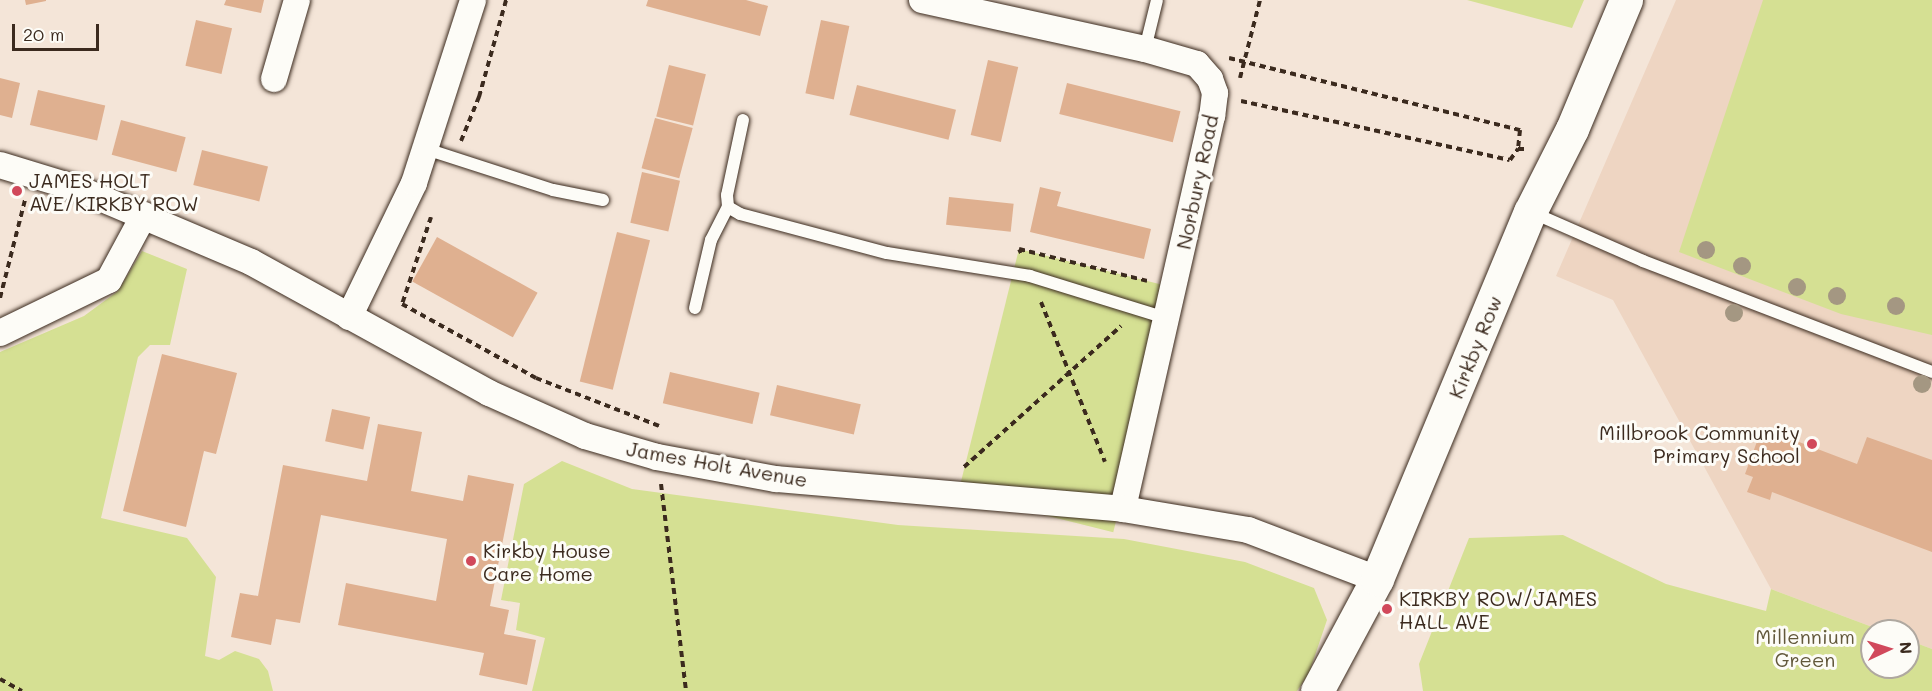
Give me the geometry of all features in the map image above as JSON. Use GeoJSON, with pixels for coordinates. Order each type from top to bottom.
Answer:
{"type":"FeatureCollection","features":[{"type":"Feature","properties":{"kind":"street"},"geometry":{"type":"LineString","coordinates":[[274,79],[297,0]]}},
{"type":"Feature","properties":{"kind":"street"},"geometry":{"type":"LineString","coordinates":[[349,317],[414,183],[473,0]]}},
{"type":"Feature","properties":{"kind":"street","name":"Norbury Road"},"geometry":{"type":"LineString","coordinates":[[922,0],[1145,49],[1191,62],[1210,78],[1225,96],[1166,318],[1126,497]]}},
{"type":"Feature","properties":{"kind":"street","name":"Kirkby Row"},"geometry":{"type":"LineString","coordinates":[[1317,691],[1377,579],[1530,212],[1572,129],[1626,0]]}},
{"type":"Feature","properties":{"kind":"street","name":"James Holt Avenue"},"geometry":{"type":"LineString","coordinates":[[0,165],[32,173],[144,215],[251,262],[489,393],[585,436],[657,457],[776,478],[959,494],[1126,497],[1248,530],[1377,579]]}},
{"type":"Feature","properties":{"kind":"street"},"geometry":{"type":"LineString","coordinates":[[0,333],[110,280],[144,215]]}},
{"type":"Feature","properties":{"kind":"lane"},"geometry":{"type":"LineString","coordinates":[[1145,49],[1157,0]]}},
{"type":"Feature","properties":{"kind":"lane"},"geometry":{"type":"LineString","coordinates":[[695,308],[711,240],[728,207],[727,195],[743,120]]}},
{"type":"Feature","properties":{"kind":"lane"},"geometry":{"type":"LineString","coordinates":[[426,149],[553,190],[603,200]]}},
{"type":"Feature","properties":{"kind":"lane"},"geometry":{"type":"LineString","coordinates":[[728,207],[740,214],[887,253],[1030,276],[1166,318]]}},
{"type":"Feature","properties":{"kind":"lane"},"geometry":{"type":"LineString","coordinates":[[1530,212],[1643,261],[1932,372]]}},
{"type":"Feature","properties":{"kind":"path"},"geometry":{"type":"LineString","coordinates":[[453,158],[480,97],[506,0]]}},
{"type":"Feature","properties":{"kind":"path"},"geometry":{"type":"LineString","coordinates":[[1191,62],[1216,55],[1244,61],[1520,130],[1518,149],[1510,160],[1225,96],[1244,61],[1260,0]]}},
{"type":"Feature","properties":{"kind":"path"},"geometry":{"type":"LineString","coordinates":[[1518,149],[1527,149],[1531,142]]}},
{"type":"Feature","properties":{"kind":"path"},"geometry":{"type":"LineString","coordinates":[[0,298],[32,173]]}},
{"type":"Feature","properties":{"kind":"path"},"geometry":{"type":"LineString","coordinates":[[432,214],[402,304],[536,378],[669,430]]}},
{"type":"Feature","properties":{"kind":"path"},"geometry":{"type":"LineString","coordinates":[[1126,497],[1114,485],[1019,249],[1174,288]]}},
{"type":"Feature","properties":{"kind":"path"},"geometry":{"type":"LineString","coordinates":[[959,494],[965,465],[1138,310]]}},
{"type":"Feature","properties":{"kind":"path"},"geometry":{"type":"LineString","coordinates":[[657,457],[686,691]]}},
{"type":"Feature","properties":{"kind":"path"},"geometry":{"type":"LineString","coordinates":[[0,679],[22,691]]}},
{"type":"Feature","properties":{"kind":"shaded area","name":"Millbrook Community Primary School"},"geometry":{"type":"Polygon","coordinates":[[[1676,0],[1932,0],[1932,649],[1920,644],[1920,619],[1860,619],[1860,622],[1771,589],[1613,300],[1556,276],[1676,0]]]}},
{"type":"Feature","properties":{"kind":"green space"},"geometry":{"type":"Polygon","coordinates":[[[1467,0],[1584,0],[1572,28],[1467,0]]]}},
{"type":"Feature","properties":{"kind":"green space"},"geometry":{"type":"Polygon","coordinates":[[[1763,0],[1932,0],[1932,335],[1841,314],[1679,252],[1763,0]]]}},
{"type":"Feature","properties":{"kind":"green space"},"geometry":{"type":"Polygon","coordinates":[[[1019,249],[1174,288],[1113,532],[958,494],[1019,249]]]}},
{"type":"Feature","properties":{"kind":"green space"},"geometry":{"type":"Polygon","coordinates":[[[142,251],[187,269],[170,345],[150,345],[138,357],[101,518],[187,538],[216,577],[205,656],[219,660],[235,651],[259,659],[268,671],[273,691],[0,691],[0,352],[84,316],[118,291],[142,251]]]}},
{"type":"Feature","properties":{"kind":"green space"},"geometry":{"type":"Polygon","coordinates":[[[562,461],[632,489],[898,525],[1124,539],[1245,562],[1314,588],[1327,620],[1309,673],[1297,691],[532,691],[545,638],[516,630],[520,603],[501,600],[524,484],[562,461]]]}},
{"type":"Feature","properties":{"kind":"green space","name":"Millennium Green"},"geometry":{"type":"Polygon","coordinates":[[[1563,535],[1666,584],[1766,611],[1771,589],[1860,622],[1860,679],[1920,679],[1920,644],[1932,649],[1932,691],[1423,691],[1419,664],[1469,538],[1563,535]]]}},
{"type":"Feature","properties":{"kind":"building"},"geometry":{"type":"Polygon","coordinates":[[[25,0],[46,0],[46,1],[26,5],[25,0]]]}},
{"type":"Feature","properties":{"kind":"building"},"geometry":{"type":"Polygon","coordinates":[[[226,0],[264,0],[261,13],[224,5],[226,0]]]}},
{"type":"Feature","properties":{"kind":"building"},"geometry":{"type":"Polygon","coordinates":[[[648,0],[746,0],[768,6],[760,36],[646,6],[648,0]]]}},
{"type":"Feature","properties":{"kind":"building"},"geometry":{"type":"Polygon","coordinates":[[[196,20],[232,28],[221,74],[185,66],[196,20]]]}},
{"type":"Feature","properties":{"kind":"building"},"geometry":{"type":"Polygon","coordinates":[[[821,20],[849,26],[834,99],[805,93],[821,20]]]}},
{"type":"Feature","properties":{"kind":"building"},"geometry":{"type":"Polygon","coordinates":[[[988,60],[1018,67],[1001,142],[971,135],[988,60]]]}},
{"type":"Feature","properties":{"kind":"building"},"geometry":{"type":"Polygon","coordinates":[[[669,65],[706,74],[693,126],[656,116],[669,65]]]}},
{"type":"Feature","properties":{"kind":"building"},"geometry":{"type":"Polygon","coordinates":[[[0,78],[20,83],[12,118],[0,115],[0,78]]]}},
{"type":"Feature","properties":{"kind":"building"},"geometry":{"type":"Polygon","coordinates":[[[1067,83],[1181,111],[1173,142],[1059,114],[1067,83]]]}},
{"type":"Feature","properties":{"kind":"building"},"geometry":{"type":"Polygon","coordinates":[[[857,85],[956,110],[948,140],[850,115],[857,85]]]}},
{"type":"Feature","properties":{"kind":"building"},"geometry":{"type":"Polygon","coordinates":[[[38,90],[105,106],[97,141],[30,125],[38,90]]]}},
{"type":"Feature","properties":{"kind":"building"},"geometry":{"type":"Polygon","coordinates":[[[655,118],[693,128],[679,178],[642,168],[655,118]]]}},
{"type":"Feature","properties":{"kind":"building"},"geometry":{"type":"Polygon","coordinates":[[[121,120],[186,137],[176,172],[112,155],[121,120]]]}},
{"type":"Feature","properties":{"kind":"building"},"geometry":{"type":"Polygon","coordinates":[[[202,150],[268,166],[259,201],[193,185],[202,150]]]}},
{"type":"Feature","properties":{"kind":"building"},"geometry":{"type":"Polygon","coordinates":[[[642,172],[680,181],[668,231],[630,223],[642,172]]]}},
{"type":"Feature","properties":{"kind":"building"},"geometry":{"type":"Polygon","coordinates":[[[1040,187],[1061,192],[1057,206],[1151,229],[1144,259],[1030,232],[1040,187]]]}},
{"type":"Feature","properties":{"kind":"building"},"geometry":{"type":"Polygon","coordinates":[[[949,197],[1014,204],[1011,232],[946,225],[949,197]]]}},
{"type":"Feature","properties":{"kind":"building"},"geometry":{"type":"Polygon","coordinates":[[[617,232],[650,240],[613,390],[580,381],[617,232]]]}},
{"type":"Feature","properties":{"kind":"building"},"geometry":{"type":"Polygon","coordinates":[[[437,237],[538,293],[513,337],[412,282],[437,237]]]}},
{"type":"Feature","properties":{"kind":"building"},"geometry":{"type":"Polygon","coordinates":[[[162,354],[237,373],[216,454],[204,451],[186,527],[123,511],[162,354]]]}},
{"type":"Feature","properties":{"kind":"building"},"geometry":{"type":"Polygon","coordinates":[[[670,372],[760,393],[752,424],[663,403],[670,372]]]}},
{"type":"Feature","properties":{"kind":"building"},"geometry":{"type":"Polygon","coordinates":[[[777,385],[861,404],[854,435],[770,415],[777,385]]]}},
{"type":"Feature","properties":{"kind":"building"},"geometry":{"type":"Polygon","coordinates":[[[332,409],[370,417],[363,449],[325,441],[332,409]]]}},
{"type":"Feature","properties":{"kind":"building","name":"Kirkby House Care Home"},"geometry":{"type":"Polygon","coordinates":[[[378,424],[422,432],[411,491],[463,501],[468,475],[514,484],[490,606],[509,610],[504,634],[536,640],[527,685],[479,675],[484,653],[338,625],[346,583],[436,601],[447,539],[321,515],[300,623],[276,619],[271,645],[231,637],[240,593],[258,596],[283,465],[367,481],[378,424]]]}},
{"type":"Feature","properties":{"kind":"building"},"geometry":{"type":"Polygon","coordinates":[[[1762,428],[1857,464],[1867,437],[1932,460],[1932,552],[1772,492],[1770,500],[1747,492],[1753,477],[1745,474],[1762,428]]]}},
{"type":"Feature","properties":{"kind":"place","name":"JAMES HOLT AVE/KIRKBY ROW"},"geometry":{"type":"Point","coordinates":[17,191]}},
{"type":"Feature","properties":{"kind":"place","name":"Millbrook Community Primary School"},"geometry":{"type":"Point","coordinates":[1812,444]}},
{"type":"Feature","properties":{"kind":"place","name":"Kirkby House Care Home"},"geometry":{"type":"Point","coordinates":[471,561]}},
{"type":"Feature","properties":{"kind":"place","name":"KIRKBY ROW/JAMES HALL AVE"},"geometry":{"type":"Point","coordinates":[1387,609]}}]}
